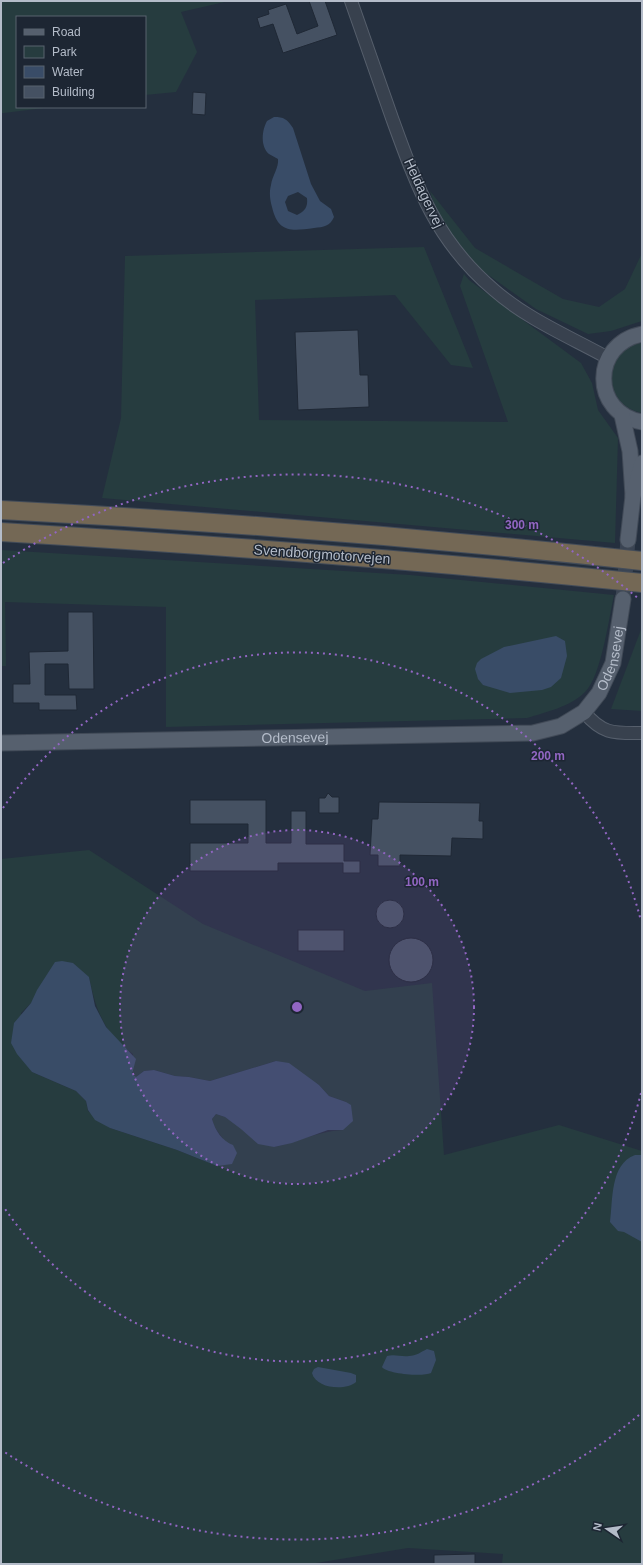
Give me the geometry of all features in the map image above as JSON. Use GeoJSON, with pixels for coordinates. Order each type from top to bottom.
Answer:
{"type":"FeatureCollection","features":[{"type":"Feature","properties":{"kind":"highway","name":"Svendborgmotorvejen"},"geometry":{"type":"LineString","coordinates":[[1,510],[313,531],[642,561]]}},
{"type":"Feature","properties":{"kind":"highway","name":"Svendborgmotorvejen"},"geometry":{"type":"LineString","coordinates":[[1,532],[318,553],[441,563],[642,584]]}},
{"type":"Feature","properties":{"kind":"main road"},"geometry":{"type":"LineString","coordinates":[[642,334],[622,342],[608,358],[604,377],[606,395],[613,406],[622,415],[633,421],[642,422]]}},
{"type":"Feature","properties":{"kind":"main road"},"geometry":{"type":"LineString","coordinates":[[622,415],[630,451],[633,496]]}},
{"type":"Feature","properties":{"kind":"main road"},"geometry":{"type":"LineString","coordinates":[[628,540],[633,496],[642,463]]}},
{"type":"Feature","properties":{"kind":"main road","name":"Odensevej"},"geometry":{"type":"LineString","coordinates":[[1,743],[284,737],[510,735],[533,733],[561,726],[584,712],[599,693],[613,663],[623,600]]}},
{"type":"Feature","properties":{"kind":"street","name":"Heldagervej"},"geometry":{"type":"LineString","coordinates":[[351,1],[415,182],[440,230],[464,261],[494,290],[531,316],[608,358]]}},
{"type":"Feature","properties":{"kind":"street"},"geometry":{"type":"LineString","coordinates":[[584,712],[601,729],[614,733],[642,733]]}},
{"type":"Feature","properties":{"kind":"green space"},"geometry":{"type":"Polygon","coordinates":[[[1,1],[229,1],[181,12],[197,52],[176,92],[146,95],[146,16],[16,16],[16,108],[44,108],[1,113],[1,1]]]}},
{"type":"Feature","properties":{"kind":"green space"},"geometry":{"type":"Polygon","coordinates":[[[430,191],[475,248],[563,299],[599,307],[625,289],[642,253],[642,321],[611,331],[588,334],[536,309],[480,269],[440,224],[430,191]]]}},
{"type":"Feature","properties":{"kind":"green space"},"geometry":{"type":"Polygon","coordinates":[[[424,247],[473,368],[451,365],[395,295],[255,300],[259,420],[508,422],[460,286],[464,274],[469,280],[581,363],[592,383],[598,410],[618,438],[615,543],[102,498],[121,418],[125,256],[424,247]]]}},
{"type":"Feature","properties":{"kind":"green space"},"geometry":{"type":"Polygon","coordinates":[[[642,343],[642,413],[629,408],[619,400],[613,389],[611,377],[613,366],[619,355],[628,347],[642,343]]]}},
{"type":"Feature","properties":{"kind":"green space"},"geometry":{"type":"Polygon","coordinates":[[[1,550],[410,575],[614,595],[604,646],[596,674],[591,684],[585,692],[572,702],[527,718],[166,727],[166,607],[5,602],[6,666],[1,666],[1,550]]]}},
{"type":"Feature","properties":{"kind":"green space"},"geometry":{"type":"Polygon","coordinates":[[[642,627],[642,711],[611,709],[642,627]]]}},
{"type":"Feature","properties":{"kind":"green space"},"geometry":{"type":"Polygon","coordinates":[[[89,850],[203,924],[365,991],[432,983],[444,1155],[559,1125],[642,1151],[642,1564],[502,1564],[503,1554],[408,1548],[310,1564],[1,1564],[1,859],[89,850]],[[89,977],[31,1003],[21,1013],[32,1072],[76,1091],[86,1101],[88,1111],[110,1128],[177,1150],[217,1166],[225,1142],[214,1126],[212,1119],[216,1114],[225,1117],[274,1147],[317,1134],[343,1130],[346,1102],[329,1096],[319,1085],[276,1061],[210,1081],[175,1076],[154,1070],[144,1071],[136,1077],[132,1075],[133,1054],[108,1030],[98,1011],[89,977]]]}},
{"type":"Feature","properties":{"kind":"water"},"geometry":{"type":"Polygon","coordinates":[[[274,117],[280,117],[287,121],[293,128],[311,184],[320,201],[331,209],[334,217],[329,224],[318,228],[292,230],[282,226],[278,222],[270,199],[270,188],[278,159],[269,154],[264,147],[263,133],[267,121],[274,117]],[[298,192],[288,196],[285,202],[288,211],[297,215],[302,212],[307,204],[307,198],[298,192]]]}},
{"type":"Feature","properties":{"kind":"water"},"geometry":{"type":"Polygon","coordinates":[[[556,636],[565,641],[567,656],[561,678],[551,687],[542,690],[510,693],[483,685],[478,679],[475,669],[477,663],[481,659],[504,647],[556,636]]]}},
{"type":"Feature","properties":{"kind":"water"},"geometry":{"type":"Polygon","coordinates":[[[62,961],[73,963],[89,977],[95,1006],[106,1027],[136,1059],[132,1074],[136,1077],[144,1071],[154,1070],[175,1076],[210,1081],[276,1061],[289,1063],[319,1085],[329,1096],[351,1105],[353,1121],[343,1130],[328,1130],[292,1143],[274,1147],[258,1144],[225,1117],[216,1114],[212,1119],[217,1131],[222,1138],[233,1145],[237,1153],[232,1164],[217,1166],[177,1150],[110,1128],[95,1120],[88,1110],[86,1101],[76,1091],[32,1072],[17,1054],[11,1043],[14,1023],[31,1003],[37,990],[55,962],[62,961]]]}},
{"type":"Feature","properties":{"kind":"water"},"geometry":{"type":"Polygon","coordinates":[[[635,1155],[642,1155],[642,1242],[624,1232],[618,1231],[610,1222],[614,1184],[617,1174],[621,1166],[635,1155]]]}},
{"type":"Feature","properties":{"kind":"water"},"geometry":{"type":"Polygon","coordinates":[[[427,1349],[434,1351],[436,1360],[431,1373],[421,1375],[405,1374],[391,1371],[382,1367],[387,1356],[412,1356],[427,1349]]]}},
{"type":"Feature","properties":{"kind":"water"},"geometry":{"type":"Polygon","coordinates":[[[318,1367],[351,1373],[356,1375],[356,1382],[345,1387],[332,1387],[325,1385],[319,1382],[312,1373],[314,1369],[318,1367]]]}},
{"type":"Feature","properties":{"kind":"building"},"geometry":{"type":"Polygon","coordinates":[[[309,1],[325,1],[337,35],[283,53],[273,24],[260,28],[257,18],[269,14],[268,10],[286,4],[297,34],[318,26],[309,1]]]}},
{"type":"Feature","properties":{"kind":"building"},"geometry":{"type":"Polygon","coordinates":[[[193,92],[206,93],[205,115],[192,114],[193,92]]]}},
{"type":"Feature","properties":{"kind":"building"},"geometry":{"type":"Polygon","coordinates":[[[358,330],[360,375],[368,375],[369,407],[298,410],[295,332],[358,330]]]}},
{"type":"Feature","properties":{"kind":"building"},"geometry":{"type":"Polygon","coordinates":[[[68,612],[93,612],[94,689],[69,689],[68,664],[45,664],[45,695],[76,695],[77,710],[39,710],[39,703],[13,703],[13,684],[30,684],[29,652],[68,651],[68,612]]]}},
{"type":"Feature","properties":{"kind":"building"},"geometry":{"type":"Polygon","coordinates":[[[328,793],[332,797],[339,797],[339,813],[319,813],[319,798],[325,798],[328,793]]]}},
{"type":"Feature","properties":{"kind":"building"},"geometry":{"type":"Polygon","coordinates":[[[190,800],[266,800],[266,843],[291,843],[291,811],[306,811],[306,844],[344,844],[344,861],[360,861],[360,873],[343,873],[343,863],[278,863],[278,871],[190,871],[190,843],[248,843],[248,824],[190,824],[190,800]]]}},
{"type":"Feature","properties":{"kind":"building"},"geometry":{"type":"Polygon","coordinates":[[[379,802],[480,803],[479,821],[483,821],[483,839],[452,838],[451,856],[400,855],[400,866],[378,866],[378,855],[370,855],[372,819],[378,819],[379,802]]]}},
{"type":"Feature","properties":{"kind":"building"},"geometry":{"type":"Polygon","coordinates":[[[390,900],[400,904],[404,914],[400,924],[390,928],[380,924],[376,914],[380,904],[390,900]]]}},
{"type":"Feature","properties":{"kind":"building"},"geometry":{"type":"Polygon","coordinates":[[[298,930],[344,930],[344,951],[298,951],[298,930]]]}},
{"type":"Feature","properties":{"kind":"building"},"geometry":{"type":"Polygon","coordinates":[[[407,938],[415,938],[427,944],[433,956],[433,964],[427,976],[415,982],[407,982],[395,976],[389,964],[389,956],[395,944],[407,938]]]}},
{"type":"Feature","properties":{"kind":"building"},"geometry":{"type":"Polygon","coordinates":[[[475,1554],[475,1564],[434,1564],[434,1555],[475,1554]]]}},
{"type":"Feature","properties":{"kind":"tunnel"},"geometry":{"type":"LineString","coordinates":[[623,599],[628,540]]}}]}
